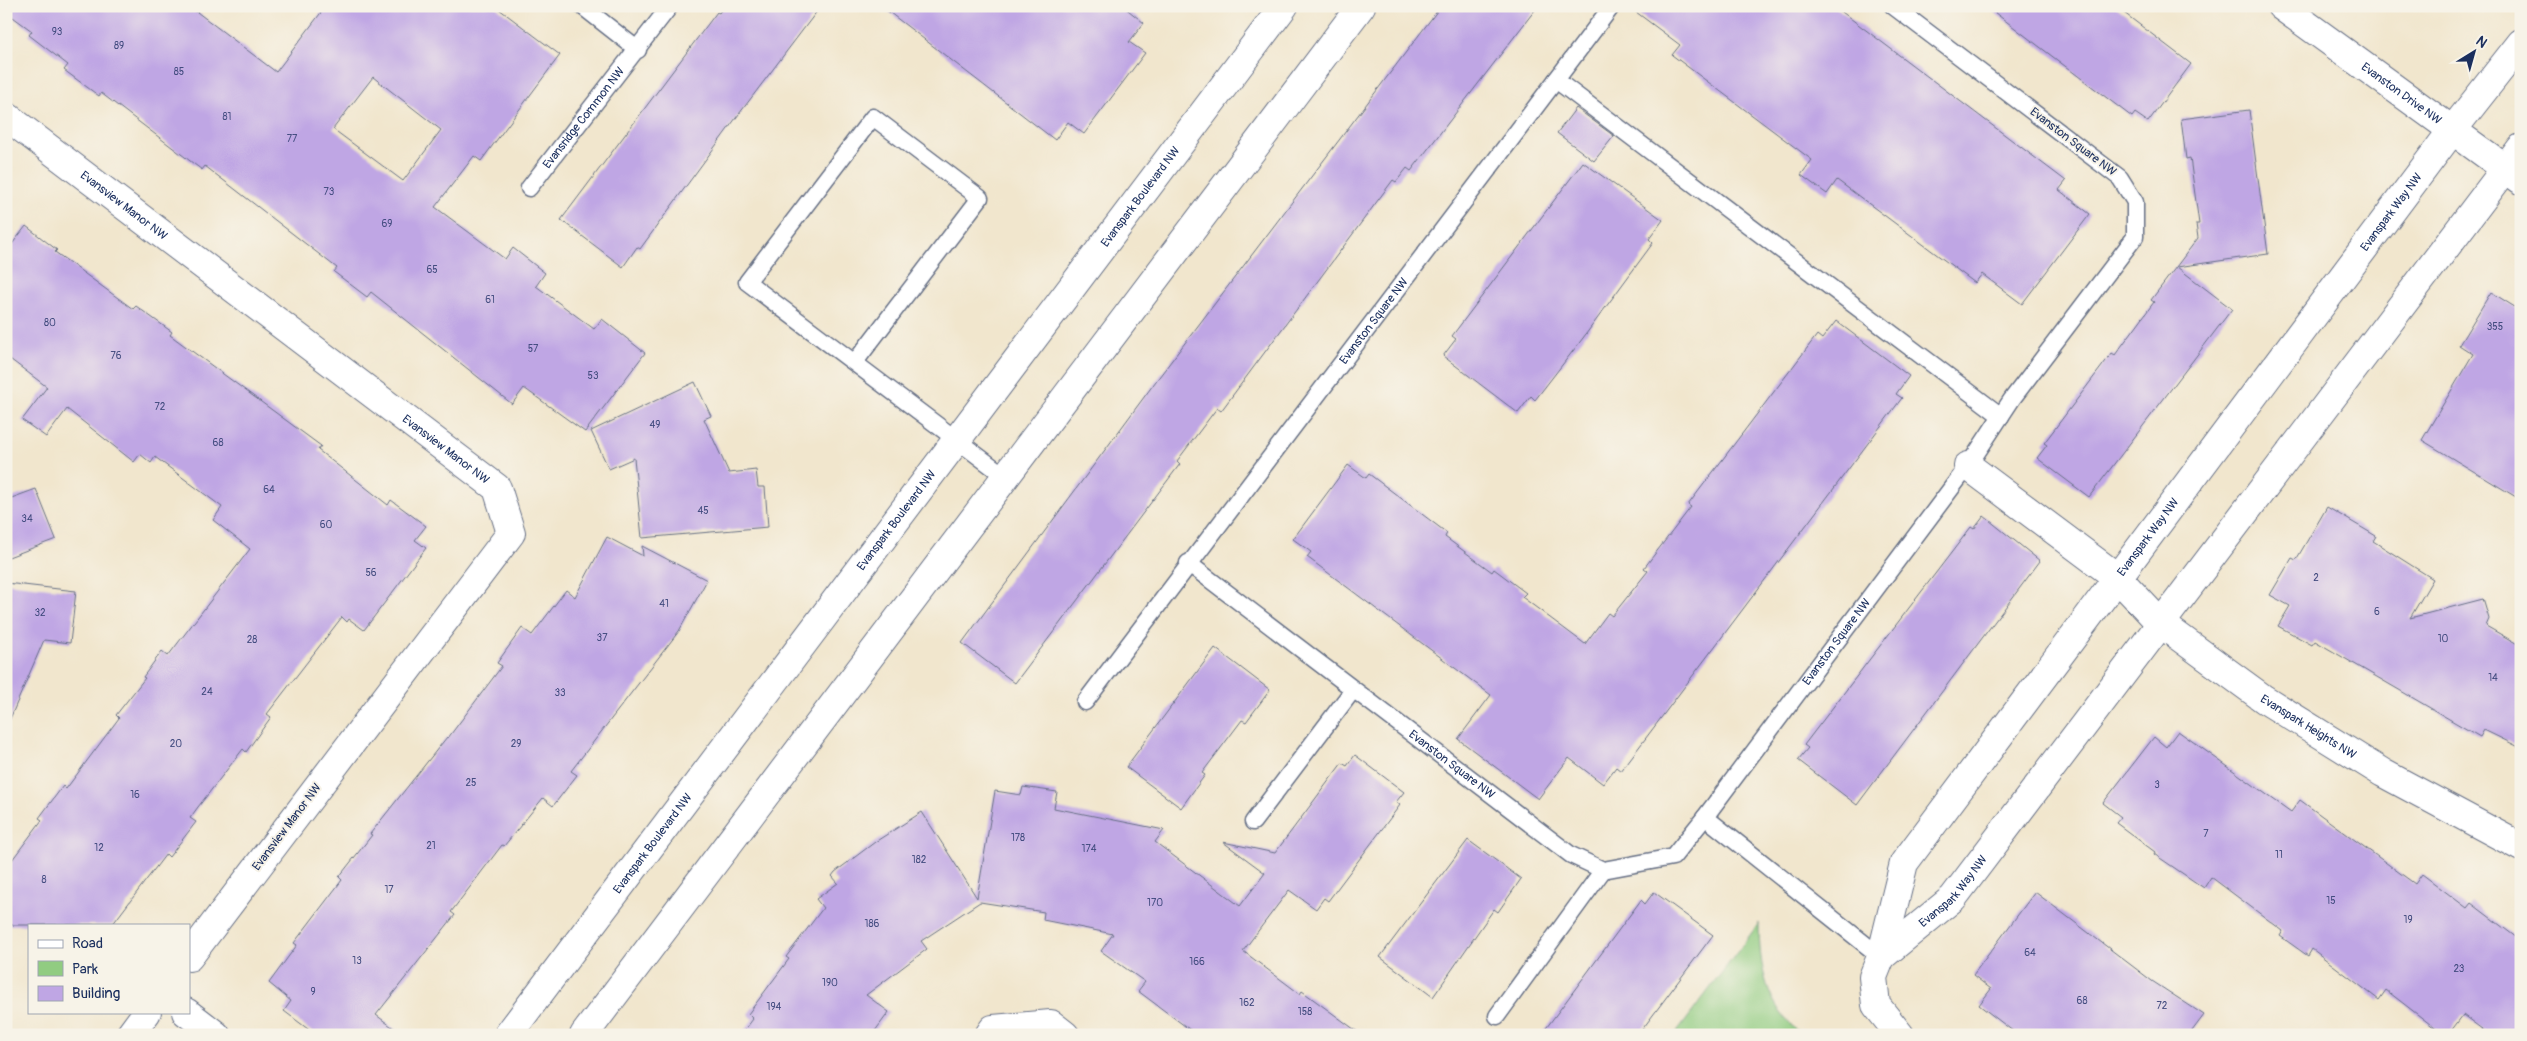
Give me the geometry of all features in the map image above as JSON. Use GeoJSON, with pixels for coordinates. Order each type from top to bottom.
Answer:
{"type":"FeatureCollection","features":[{"type":"Feature","properties":{"kind":"street","name":"Evanspark Boulevard NW"},"geometry":{"type":"LineString","coordinates":[[508,1035],[1284,6]]}},
{"type":"Feature","properties":{"kind":"street"},"geometry":{"type":"LineString","coordinates":[[584,1035],[1361,6]]}},
{"type":"Feature","properties":{"kind":"street","name":"Evanston Drive NW"},"geometry":{"type":"LineString","coordinates":[[2281,6],[2450,132],[2512,175]]}},
{"type":"Feature","properties":{"kind":"street","name":"Evanspark Way NW"},"geometry":{"type":"LineString","coordinates":[[1900,1035],[1876,1005],[1873,977],[1882,957],[1904,863],[2450,132],[2521,43]]}},
{"type":"Feature","properties":{"kind":"street","name":"Evansview Manor NW"},"geometry":{"type":"LineString","coordinates":[[6,116],[496,488],[511,533],[190,956]]}},
{"type":"Feature","properties":{"kind":"street","name":"Evanspark Way NW"},"geometry":{"type":"LineString","coordinates":[[1882,957],[1953,898],[2160,623],[2512,175],[2521,148]]}},
{"type":"Feature","properties":{"kind":"street"},"geometry":{"type":"LineString","coordinates":[[1968,466],[2118,578]]}},
{"type":"Feature","properties":{"kind":"street","name":"Evanspark Heights NW"},"geometry":{"type":"LineString","coordinates":[[2118,578],[2160,623],[2264,699],[2383,773],[2521,847]]}},
{"type":"Feature","properties":{"kind":"street"},"geometry":{"type":"LineString","coordinates":[[189,1014],[216,1035]]}},
{"type":"Feature","properties":{"kind":"street"},"geometry":{"type":"LineString","coordinates":[[989,1035],[994,1029],[1051,1024],[1065,1035]]}},
{"type":"Feature","properties":{"kind":"lane"},"geometry":{"type":"LineString","coordinates":[[582,6],[638,50]]}},
{"type":"Feature","properties":{"kind":"lane","name":"Evansridge Common NW"},"geometry":{"type":"LineString","coordinates":[[529,188],[638,50],[670,6]]}},
{"type":"Feature","properties":{"kind":"lane","name":"Evanston Square NW"},"geometry":{"type":"LineString","coordinates":[[1085,702],[1188,563],[1612,6]]}},
{"type":"Feature","properties":{"kind":"lane","name":"Evanston Square NW"},"geometry":{"type":"LineString","coordinates":[[1188,563],[1571,855],[1603,870],[1673,857],[1968,466],[2000,416],[2135,237],[2135,202],[2120,178],[1893,6]]}},
{"type":"Feature","properties":{"kind":"lane"},"geometry":{"type":"LineString","coordinates":[[1556,80],[2000,416]]}},
{"type":"Feature","properties":{"kind":"lane"},"geometry":{"type":"LineString","coordinates":[[855,362],[980,198],[873,117],[747,282],[1006,477]]}},
{"type":"Feature","properties":{"kind":"lane"},"geometry":{"type":"LineString","coordinates":[[1253,822],[1353,690]]}},
{"type":"Feature","properties":{"kind":"lane"},"geometry":{"type":"LineString","coordinates":[[1705,817],[1882,957]]}},
{"type":"Feature","properties":{"kind":"lane"},"geometry":{"type":"LineString","coordinates":[[1497,1016],[1603,870]]}},
{"type":"Feature","properties":{"kind":"green space"},"geometry":{"type":"Polygon","coordinates":[[[1759,923],[1761,955],[1767,985],[1780,1012],[1802,1035],[1675,1035],[1759,923]]]}},
{"type":"Feature","properties":{"kind":"building"},"geometry":{"type":"Polygon","coordinates":[[[6,6],[189,6],[276,72],[326,6],[495,6],[560,55],[481,161],[474,156],[435,207],[505,259],[513,248],[545,273],[536,286],[594,329],[602,319],[645,353],[585,432],[524,388],[512,404],[371,292],[367,297],[334,272],[337,268],[205,166],[202,170],[101,93],[99,96],[64,70],[68,65],[29,35],[32,31],[6,12],[6,6]],[[373,77],[333,129],[403,181],[441,130],[373,77]]]}},
{"type":"Feature","properties":{"kind":"building"},"geometry":{"type":"Polygon","coordinates":[[[724,6],[821,6],[640,249],[637,247],[623,267],[561,220],[717,12],[719,13],[724,6]]]}},
{"type":"Feature","properties":{"kind":"building"},"geometry":{"type":"Polygon","coordinates":[[[881,6],[1123,6],[1144,23],[1129,42],[1145,53],[1084,134],[1068,122],[1055,140],[881,6]]]}},
{"type":"Feature","properties":{"kind":"building"},"geometry":{"type":"Polygon","coordinates":[[[1441,6],[1538,6],[1411,171],[1407,168],[1396,182],[1393,180],[1221,411],[1217,408],[1177,461],[1180,464],[1015,683],[962,643],[1156,381],[1441,6]]]}},
{"type":"Feature","properties":{"kind":"building"},"geometry":{"type":"Polygon","coordinates":[[[1628,6],[1834,6],[2066,181],[2059,190],[2090,214],[2022,304],[1982,274],[1975,283],[1837,180],[1827,194],[1801,175],[1812,160],[1672,55],[1680,45],[1628,6]]]}},
{"type":"Feature","properties":{"kind":"building"},"geometry":{"type":"Polygon","coordinates":[[[1986,6],[2115,6],[2191,64],[2148,122],[2135,113],[2132,117],[1986,6]]]}},
{"type":"Feature","properties":{"kind":"building"},"geometry":{"type":"Polygon","coordinates":[[[1576,108],[1614,136],[1594,161],[1557,133],[1576,108]]]}},
{"type":"Feature","properties":{"kind":"building"},"geometry":{"type":"Polygon","coordinates":[[[2249,110],[2268,254],[2177,267],[2232,309],[2089,497],[2037,458],[2047,445],[2044,443],[2112,353],[2115,355],[2154,302],[2151,300],[2198,238],[2196,224],[2199,224],[2190,158],[2186,159],[2181,119],[2249,110]]]}},
{"type":"Feature","properties":{"kind":"building"},"geometry":{"type":"Polygon","coordinates":[[[1583,162],[1663,220],[1649,239],[1653,243],[1583,338],[1535,400],[1531,396],[1518,413],[1443,356],[1456,339],[1452,336],[1583,162]]]}},
{"type":"Feature","properties":{"kind":"building"},"geometry":{"type":"Polygon","coordinates":[[[26,226],[57,250],[55,252],[133,309],[136,306],[172,332],[170,335],[321,446],[318,450],[388,505],[391,500],[426,526],[415,540],[426,548],[364,630],[349,619],[347,622],[342,617],[267,714],[271,717],[246,752],[243,749],[190,818],[196,822],[169,857],[166,854],[113,924],[6,925],[6,868],[42,820],[39,818],[63,786],[66,789],[119,718],[116,715],[145,678],[143,677],[162,651],[168,656],[250,549],[213,520],[222,507],[155,457],[151,463],[140,454],[134,462],[67,409],[46,437],[22,420],[47,387],[6,356],[6,252],[26,226]]]}},
{"type":"Feature","properties":{"kind":"building"},"geometry":{"type":"Polygon","coordinates":[[[2491,292],[2521,311],[2521,500],[2422,440],[2473,354],[2459,345],[2491,292]]]}},
{"type":"Feature","properties":{"kind":"building"},"geometry":{"type":"Polygon","coordinates":[[[1836,321],[1909,376],[1896,394],[1902,398],[1621,771],[1616,767],[1603,784],[1569,758],[1538,799],[1458,739],[1491,695],[1307,557],[1311,552],[1293,539],[1348,465],[1366,478],[1369,474],[1447,533],[1445,537],[1492,572],[1494,569],[1526,593],[1522,597],[1585,644],[1608,613],[1612,616],[1648,571],[1644,568],[1691,507],[1688,505],[1817,335],[1822,339],[1836,321]]]}},
{"type":"Feature","properties":{"kind":"building"},"geometry":{"type":"Polygon","coordinates":[[[695,382],[711,416],[704,419],[729,473],[756,470],[758,487],[765,487],[768,527],[642,538],[634,458],[609,469],[591,431],[695,382]]]}},
{"type":"Feature","properties":{"kind":"building"},"geometry":{"type":"Polygon","coordinates":[[[36,489],[56,539],[6,558],[6,500],[36,489]]]}},
{"type":"Feature","properties":{"kind":"building"},"geometry":{"type":"Polygon","coordinates":[[[2327,507],[2376,536],[2373,541],[2433,579],[2410,618],[2483,599],[2489,619],[2486,626],[2521,646],[2521,748],[2484,730],[2480,737],[2315,641],[2312,645],[2278,626],[2290,606],[2270,595],[2292,558],[2296,560],[2327,507]]]}},
{"type":"Feature","properties":{"kind":"building"},"geometry":{"type":"Polygon","coordinates":[[[1984,516],[2040,561],[1857,805],[1798,760],[1808,748],[1804,745],[1971,527],[1974,529],[1984,516]]]}},
{"type":"Feature","properties":{"kind":"building"},"geometry":{"type":"Polygon","coordinates":[[[607,537],[643,556],[642,546],[707,580],[679,631],[571,771],[577,775],[553,806],[543,798],[504,846],[502,845],[451,912],[455,915],[376,1015],[403,1035],[316,1035],[284,1011],[291,1001],[269,983],[297,945],[294,943],[342,880],[339,877],[372,835],[370,834],[448,738],[502,666],[497,663],[522,628],[532,635],[566,590],[575,597],[607,537]]]}},
{"type":"Feature","properties":{"kind":"building"},"geometry":{"type":"Polygon","coordinates":[[[6,583],[76,591],[70,643],[44,640],[6,728],[6,583]]]}},
{"type":"Feature","properties":{"kind":"building"},"geometry":{"type":"Polygon","coordinates":[[[1215,648],[1270,690],[1246,722],[1242,720],[1202,773],[1205,775],[1181,808],[1126,767],[1215,648]]]}},
{"type":"Feature","properties":{"kind":"building"},"geometry":{"type":"Polygon","coordinates":[[[2178,731],[2291,812],[2300,800],[2415,884],[2422,874],[2467,908],[2471,903],[2521,941],[2521,1035],[2490,1035],[2463,1015],[2448,1035],[2444,1035],[2386,990],[2379,1000],[2312,949],[2308,956],[2280,936],[2283,931],[2211,877],[2204,888],[2154,854],[2155,852],[2116,823],[2121,817],[2103,803],[2154,737],[2166,747],[2178,731]]]}},
{"type":"Feature","properties":{"kind":"building"},"geometry":{"type":"Polygon","coordinates":[[[1355,755],[1404,792],[1396,802],[1400,805],[1328,901],[1324,898],[1316,909],[1289,890],[1243,951],[1300,994],[1302,991],[1362,1035],[1197,1035],[1138,991],[1145,982],[1101,951],[1113,934],[1043,920],[1044,912],[980,902],[921,941],[927,949],[866,995],[889,1012],[872,1035],[741,1035],[753,1019],[748,1014],[789,959],[786,957],[823,908],[816,899],[838,883],[832,876],[835,872],[875,842],[922,812],[977,898],[995,791],[1021,795],[1023,787],[1057,792],[1054,808],[1164,830],[1155,842],[1240,906],[1265,873],[1223,842],[1275,853],[1342,763],[1347,766],[1355,755]]]}},
{"type":"Feature","properties":{"kind":"building"},"geometry":{"type":"Polygon","coordinates":[[[1468,840],[1521,879],[1498,912],[1494,909],[1433,997],[1380,957],[1468,840]]]}},
{"type":"Feature","properties":{"kind":"building"},"geometry":{"type":"Polygon","coordinates":[[[1654,892],[1713,935],[1638,1035],[1541,1035],[1641,900],[1645,904],[1654,892]]]}},
{"type":"Feature","properties":{"kind":"building"},"geometry":{"type":"Polygon","coordinates":[[[2035,892],[2152,981],[2204,1015],[2189,1035],[2018,1035],[1979,1005],[1991,989],[1973,975],[2035,892]]]}}]}
